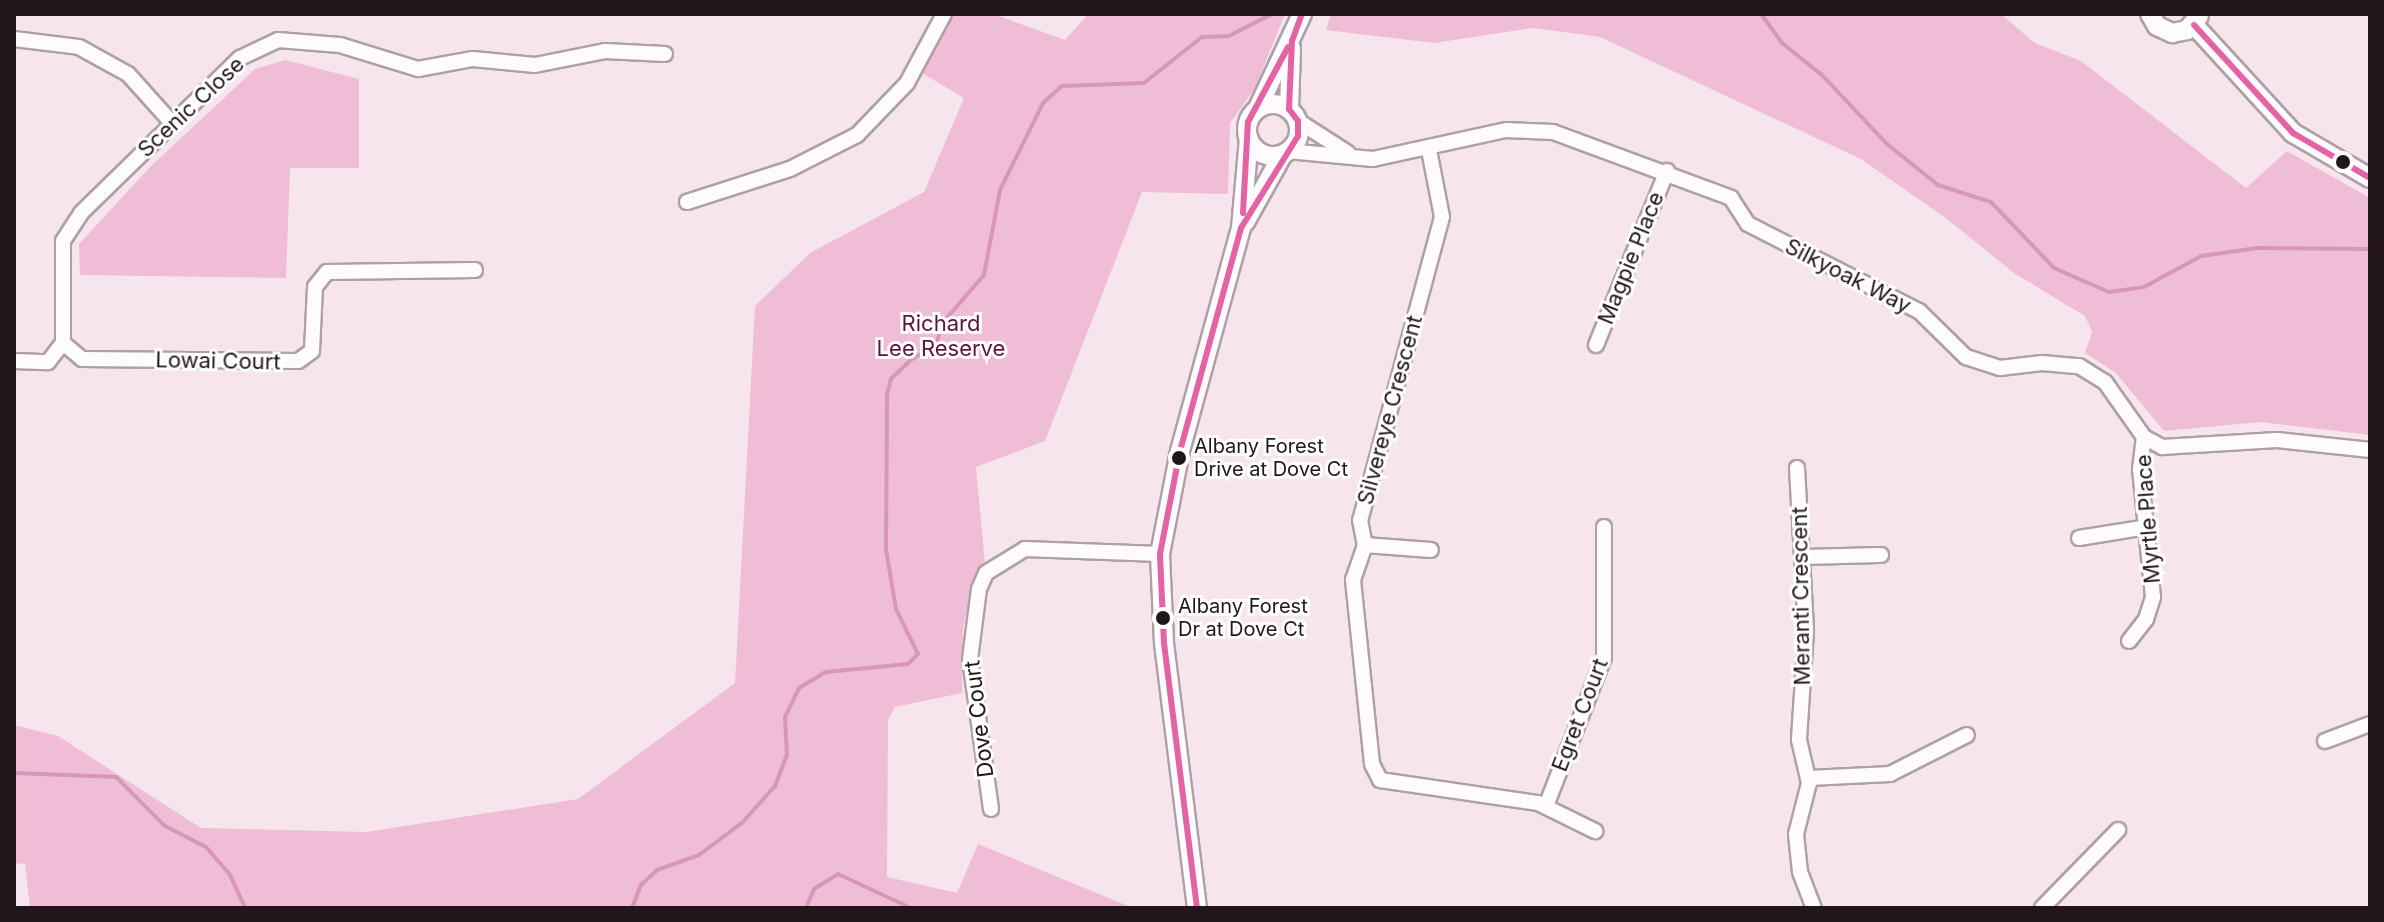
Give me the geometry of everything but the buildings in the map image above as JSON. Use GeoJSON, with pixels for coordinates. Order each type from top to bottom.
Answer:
{"type":"FeatureCollection","features":[{"type":"Feature","properties":{"kind":"street"},"geometry":{"type":"LineString","coordinates":[[687,202],[790,169],[857,135],[907,83],[944,14]]}},
{"type":"Feature","properties":{"kind":"street"},"geometry":{"type":"LineString","coordinates":[[1197,908],[1163,628],[1160,554],[1180,451],[1241,228],[1248,122],[1292,41],[1302,14]]}},
{"type":"Feature","properties":{"kind":"street"},"geometry":{"type":"LineString","coordinates":[[2150,14],[2157,26],[2172,33],[2196,20],[2293,133],[2370,178]]}},
{"type":"Feature","properties":{"kind":"street"},"geometry":{"type":"LineString","coordinates":[[14,39],[79,47],[128,74],[171,122]]}},
{"type":"Feature","properties":{"kind":"street","name":"Scenic Close"},"geometry":{"type":"LineString","coordinates":[[63,343],[63,241],[81,213],[240,58],[278,40],[340,45],[418,69],[473,59],[535,65],[605,51],[665,54]]}},
{"type":"Feature","properties":{"kind":"street"},"geometry":{"type":"LineString","coordinates":[[1241,228],[1298,136],[1293,115],[1292,41]]}},
{"type":"Feature","properties":{"kind":"street"},"geometry":{"type":"LineString","coordinates":[[1258,108],[1275,104],[1352,156]]}},
{"type":"Feature","properties":{"kind":"street","name":"Silkyoak Way"},"geometry":{"type":"LineString","coordinates":[[1286,153],[1373,159],[1429,150],[1506,130],[1535,129],[1667,171],[1731,198],[1748,224],[1919,311],[1966,357],[2000,368],[2042,363],[2079,366],[2105,382],[2144,437]]}},
{"type":"Feature","properties":{"kind":"street"},"geometry":{"type":"LineString","coordinates":[[1249,139],[1265,155],[1286,153]]}},
{"type":"Feature","properties":{"kind":"street","name":"Silvereye Crescent"},"geometry":{"type":"LineString","coordinates":[[1429,150],[1442,217],[1360,520],[1365,545],[1355,562],[1352,596],[1377,776],[1546,806],[1595,831]]}},
{"type":"Feature","properties":{"kind":"street","name":"Magpie Place"},"geometry":{"type":"LineString","coordinates":[[1596,345],[1667,171]]}},
{"type":"Feature","properties":{"kind":"street","name":"Lowai Court"},"geometry":{"type":"LineString","coordinates":[[63,343],[82,359],[298,361],[312,351],[315,287],[327,272],[475,270]]}},
{"type":"Feature","properties":{"kind":"street"},"geometry":{"type":"LineString","coordinates":[[14,361],[48,362],[63,343]]}},
{"type":"Feature","properties":{"kind":"street"},"geometry":{"type":"LineString","coordinates":[[2144,437],[2162,447],[2277,440],[2370,450]]}},
{"type":"Feature","properties":{"kind":"street","name":"Myrtle Place"},"geometry":{"type":"LineString","coordinates":[[2129,641],[2146,619],[2153,597],[2140,469],[2144,437]]}},
{"type":"Feature","properties":{"kind":"street","name":"Meranti Crescent"},"geometry":{"type":"LineString","coordinates":[[1797,468],[1806,652],[1799,740],[1809,778],[1796,834],[1800,872],[1814,908]]}},
{"type":"Feature","properties":{"kind":"street","name":"Egret Court"},"geometry":{"type":"LineString","coordinates":[[1546,806],[1604,657],[1604,527]]}},
{"type":"Feature","properties":{"kind":"street"},"geometry":{"type":"LineString","coordinates":[[2079,538],[2148,527]]}},
{"type":"Feature","properties":{"kind":"street"},"geometry":{"type":"LineString","coordinates":[[1365,545],[1431,550]]}},
{"type":"Feature","properties":{"kind":"street","name":"Dove Court"},"geometry":{"type":"LineString","coordinates":[[991,809],[970,659],[979,589],[986,573],[1025,549],[1160,554]]}},
{"type":"Feature","properties":{"kind":"street"},"geometry":{"type":"LineString","coordinates":[[1802,557],[1881,555]]}},
{"type":"Feature","properties":{"kind":"street"},"geometry":{"type":"LineString","coordinates":[[2325,741],[2370,724]]}},
{"type":"Feature","properties":{"kind":"street"},"geometry":{"type":"LineString","coordinates":[[1809,778],[1890,774],[1967,735]]}},
{"type":"Feature","properties":{"kind":"street"},"geometry":{"type":"LineString","coordinates":[[2042,908],[2118,830]]}},
{"type":"Feature","properties":{"kind":"green space","name":"Richard Lee Reserve"},"geometry":{"type":"Polygon","coordinates":[[[954,14],[993,14],[1065,40],[1088,14],[1285,14],[1255,88],[1230,123],[1228,194],[1142,192],[1045,441],[976,467],[985,564],[973,584],[963,628],[962,693],[895,707],[888,720],[887,877],[957,893],[978,844],[1133,908],[30,908],[25,864],[14,863],[14,725],[58,736],[201,828],[366,832],[578,799],[735,683],[755,306],[810,253],[924,192],[964,98],[922,73],[954,14]]]}},
{"type":"Feature","properties":{"kind":"green space"},"geometry":{"type":"Polygon","coordinates":[[[1331,14],[2001,14],[2035,43],[2081,61],[2246,188],[2287,151],[2370,198],[2370,435],[2260,422],[2164,431],[2116,373],[2085,353],[2092,332],[2085,316],[2014,273],[1947,219],[1861,159],[1600,37],[1533,28],[1434,43],[1326,30],[1331,14]]]}},
{"type":"Feature","properties":{"kind":"green space"},"geometry":{"type":"Polygon","coordinates":[[[285,60],[359,79],[359,168],[290,168],[286,278],[80,275],[79,244],[149,168],[255,69],[285,60]]]}},
{"type":"Feature","properties":{"kind":"waterway"},"geometry":{"type":"LineString","coordinates":[[632,908],[641,885],[657,870],[699,855],[742,823],[775,786],[787,755],[785,717],[799,688],[826,672],[908,664],[918,654],[896,609],[886,549],[887,394],[891,379],[912,359],[935,346],[945,320],[984,275],[1000,190],[1043,103],[1062,86],[1144,83],[1202,37],[1229,36],[1272,14]]}},
{"type":"Feature","properties":{"kind":"waterway"},"geometry":{"type":"LineString","coordinates":[[1761,14],[1782,43],[1822,75],[1887,144],[1938,185],[1991,202],[2054,268],[2109,292],[2144,287],[2201,256],[2257,248],[2370,249]]}},
{"type":"Feature","properties":{"kind":"waterway"},"geometry":{"type":"LineString","coordinates":[[14,773],[116,777],[165,826],[206,847],[229,873],[245,908]]}},
{"type":"Feature","properties":{"kind":"waterway"},"geometry":{"type":"LineString","coordinates":[[806,908],[814,889],[838,874],[911,908]]}},
{"type":"Feature","properties":{"kind":"transit line"},"geometry":{"type":"LineString","coordinates":[[1197,908],[1164,643],[1160,554],[1180,451],[1241,228],[1298,136],[1298,121],[1289,109],[1292,41],[1302,14]]}},
{"type":"Feature","properties":{"kind":"transit line"},"geometry":{"type":"LineString","coordinates":[[2194,25],[2293,133],[2370,178]]}},
{"type":"Feature","properties":{"kind":"transit line"},"geometry":{"type":"LineString","coordinates":[[1243,213],[1248,122],[1288,47]]}},
{"type":"Feature","properties":{"kind":"place","name":"Albany Forest Drive at Dove Ct"},"geometry":{"type":"Point","coordinates":[1179,458]}},
{"type":"Feature","properties":{"kind":"place","name":"Albany Forest Dr at Dove Ct"},"geometry":{"type":"Point","coordinates":[1163,618]}}]}
